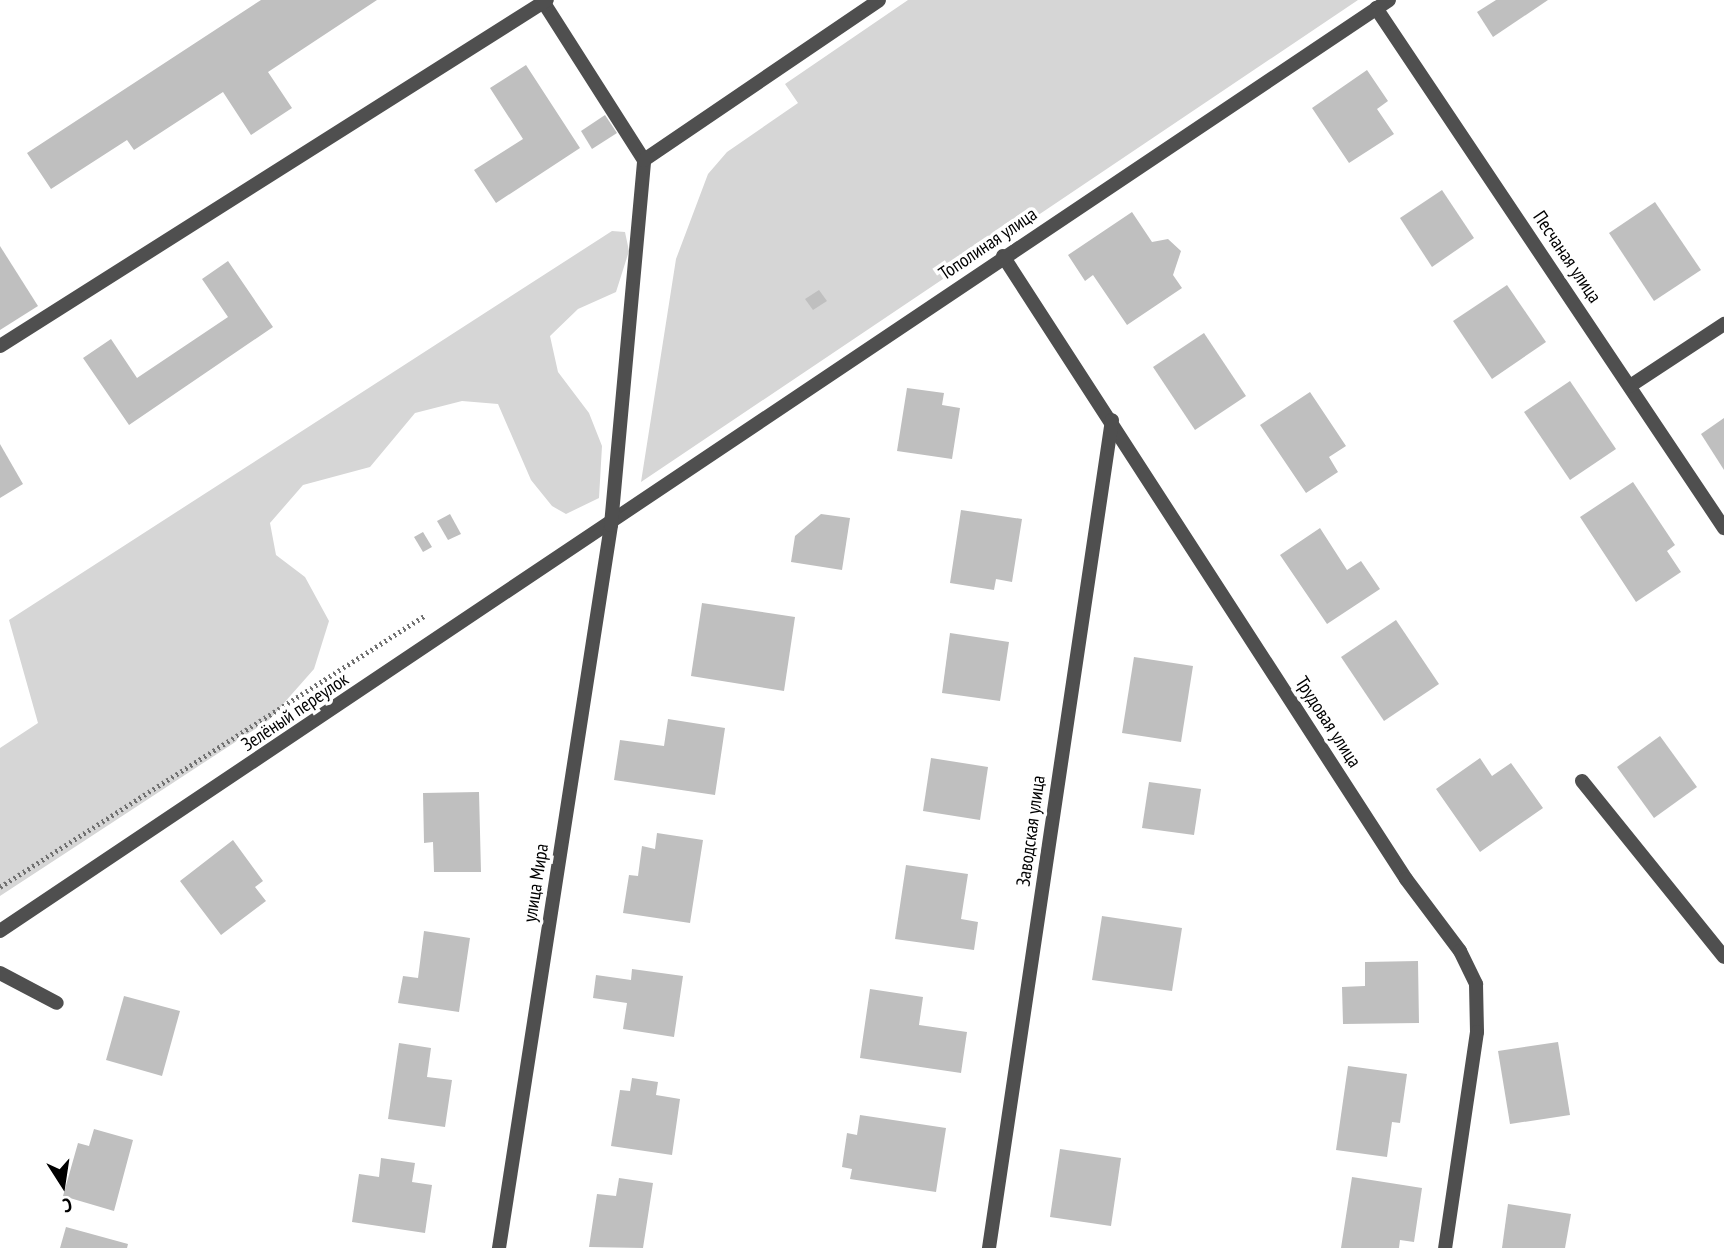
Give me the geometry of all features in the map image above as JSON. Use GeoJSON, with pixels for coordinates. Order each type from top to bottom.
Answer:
{"type":"FeatureCollection","features":[{"type":"Feature","properties":{"kind":"street"},"geometry":{"type":"LineString","coordinates":[[0,346],[544,1],[644,160],[879,0]]}},
{"type":"Feature","properties":{"kind":"street","name":"Тополиная улица"},"geometry":{"type":"LineString","coordinates":[[611,525],[1003,256],[1389,0]]}},
{"type":"Feature","properties":{"kind":"street","name":"Песчаная улица"},"geometry":{"type":"LineString","coordinates":[[1376,8],[1724,528]]}},
{"type":"Feature","properties":{"kind":"street","name":"улица Мира"},"geometry":{"type":"LineString","coordinates":[[499,1248],[611,525],[644,160]]}},
{"type":"Feature","properties":{"kind":"street","name":"Трудовая улица"},"geometry":{"type":"LineString","coordinates":[[1003,256],[1476,984],[1477,1032],[1445,1248]]}},
{"type":"Feature","properties":{"kind":"street"},"geometry":{"type":"LineString","coordinates":[[1630,386],[1724,324]]}},
{"type":"Feature","properties":{"kind":"street","name":"Заводская улица"},"geometry":{"type":"LineString","coordinates":[[989,1248],[1112,420]]}},
{"type":"Feature","properties":{"kind":"street","name":"Зелёный переулок"},"geometry":{"type":"LineString","coordinates":[[0,931],[611,525]]}},
{"type":"Feature","properties":{"kind":"street"},"geometry":{"type":"LineString","coordinates":[[1581,781],[1724,957]]}},
{"type":"Feature","properties":{"kind":"street"},"geometry":{"type":"LineString","coordinates":[[0,973],[57,1003]]}},
{"type":"Feature","properties":{"kind":"path"},"geometry":{"type":"LineString","coordinates":[[0,887],[431,611]]}},
{"type":"Feature","properties":{"kind":"shaded area"},"geometry":{"type":"Polygon","coordinates":[[[908,0],[1358,0],[641,482],[676,259],[708,174],[727,152],[798,103],[785,84],[908,0]]]}},
{"type":"Feature","properties":{"kind":"shaded area"},"geometry":{"type":"Polygon","coordinates":[[[612,231],[625,232],[629,251],[616,292],[578,309],[550,336],[558,372],[589,413],[602,446],[599,498],[566,514],[552,506],[531,480],[498,404],[462,401],[415,413],[370,467],[303,485],[270,523],[276,555],[305,577],[329,621],[314,669],[269,720],[0,896],[0,748],[38,723],[9,620],[612,231]]]}},
{"type":"Feature","properties":{"kind":"building"},"geometry":{"type":"Polygon","coordinates":[[[261,0],[377,0],[268,72],[292,108],[251,135],[223,92],[134,150],[127,140],[51,189],[27,153],[261,0]]]}},
{"type":"Feature","properties":{"kind":"building"},"geometry":{"type":"Polygon","coordinates":[[[1496,0],[1548,0],[1493,37],[1477,12],[1496,0]]]}},
{"type":"Feature","properties":{"kind":"building"},"geometry":{"type":"Polygon","coordinates":[[[526,65],[580,148],[496,203],[474,170],[523,139],[490,88],[526,65]]]}},
{"type":"Feature","properties":{"kind":"building"},"geometry":{"type":"Polygon","coordinates":[[[1367,70],[1388,101],[1377,109],[1394,134],[1349,163],[1312,108],[1367,70]]]}},
{"type":"Feature","properties":{"kind":"building"},"geometry":{"type":"Polygon","coordinates":[[[605,115],[617,133],[592,149],[581,131],[605,115]]]}},
{"type":"Feature","properties":{"kind":"building"},"geometry":{"type":"Polygon","coordinates":[[[1442,190],[1474,238],[1432,267],[1400,218],[1442,190]]]}},
{"type":"Feature","properties":{"kind":"building"},"geometry":{"type":"Polygon","coordinates":[[[1655,202],[1701,270],[1654,301],[1609,233],[1655,202]]]}},
{"type":"Feature","properties":{"kind":"building"},"geometry":{"type":"Polygon","coordinates":[[[1132,212],[1152,242],[1168,239],[1181,251],[1173,275],[1182,288],[1127,325],[1093,275],[1085,281],[1068,255],[1132,212]]]}},
{"type":"Feature","properties":{"kind":"building"},"geometry":{"type":"Polygon","coordinates":[[[0,246],[38,306],[0,330],[0,246]]]}},
{"type":"Feature","properties":{"kind":"building"},"geometry":{"type":"Polygon","coordinates":[[[228,261],[273,327],[129,425],[83,358],[111,339],[137,378],[228,317],[202,279],[228,261]]]}},
{"type":"Feature","properties":{"kind":"building"},"geometry":{"type":"Polygon","coordinates":[[[1507,285],[1546,342],[1492,379],[1453,321],[1507,285]]]}},
{"type":"Feature","properties":{"kind":"building"},"geometry":{"type":"Polygon","coordinates":[[[819,290],[827,301],[813,310],[805,299],[819,290]]]}},
{"type":"Feature","properties":{"kind":"building"},"geometry":{"type":"Polygon","coordinates":[[[1204,333],[1246,396],[1195,430],[1153,367],[1204,333]]]}},
{"type":"Feature","properties":{"kind":"building"},"geometry":{"type":"Polygon","coordinates":[[[1570,381],[1616,449],[1570,480],[1524,412],[1570,381]]]}},
{"type":"Feature","properties":{"kind":"building"},"geometry":{"type":"Polygon","coordinates":[[[907,388],[944,393],[942,405],[960,408],[952,459],[897,451],[907,388]]]}},
{"type":"Feature","properties":{"kind":"building"},"geometry":{"type":"Polygon","coordinates":[[[1310,392],[1346,446],[1329,457],[1338,472],[1306,493],[1260,425],[1310,392]]]}},
{"type":"Feature","properties":{"kind":"building"},"geometry":{"type":"Polygon","coordinates":[[[1724,418],[1724,470],[1701,434],[1724,418]]]}},
{"type":"Feature","properties":{"kind":"building"},"geometry":{"type":"Polygon","coordinates":[[[0,444],[23,484],[0,498],[0,444]]]}},
{"type":"Feature","properties":{"kind":"building"},"geometry":{"type":"Polygon","coordinates":[[[1633,482],[1675,545],[1667,551],[1681,572],[1636,602],[1580,517],[1633,482]]]}},
{"type":"Feature","properties":{"kind":"building"},"geometry":{"type":"Polygon","coordinates":[[[961,510],[1022,519],[1012,582],[996,579],[994,590],[950,583],[961,510]]]}},
{"type":"Feature","properties":{"kind":"building"},"geometry":{"type":"Polygon","coordinates":[[[450,514],[461,534],[448,540],[437,521],[450,514]]]}},
{"type":"Feature","properties":{"kind":"building"},"geometry":{"type":"Polygon","coordinates":[[[821,514],[850,518],[842,570],[791,562],[795,536],[821,514]]]}},
{"type":"Feature","properties":{"kind":"building"},"geometry":{"type":"Polygon","coordinates":[[[1320,528],[1347,570],[1361,561],[1380,589],[1327,624],[1280,555],[1320,528]]]}},
{"type":"Feature","properties":{"kind":"building"},"geometry":{"type":"Polygon","coordinates":[[[423,532],[432,547],[423,552],[414,537],[423,532]]]}},
{"type":"Feature","properties":{"kind":"building"},"geometry":{"type":"Polygon","coordinates":[[[702,603],[795,617],[784,691],[691,676],[702,603]]]}},
{"type":"Feature","properties":{"kind":"building"},"geometry":{"type":"Polygon","coordinates":[[[1396,620],[1439,684],[1384,721],[1341,657],[1396,620]]]}},
{"type":"Feature","properties":{"kind":"building"},"geometry":{"type":"Polygon","coordinates":[[[950,633],[1009,642],[1000,701],[942,693],[950,633]]]}},
{"type":"Feature","properties":{"kind":"building"},"geometry":{"type":"Polygon","coordinates":[[[1134,657],[1193,666],[1181,742],[1122,733],[1134,657]]]}},
{"type":"Feature","properties":{"kind":"building"},"geometry":{"type":"Polygon","coordinates":[[[668,719],[725,728],[715,795],[614,780],[620,740],[664,746],[668,719]]]}},
{"type":"Feature","properties":{"kind":"building"},"geometry":{"type":"Polygon","coordinates":[[[1660,736],[1697,787],[1654,818],[1617,767],[1660,736]]]}},
{"type":"Feature","properties":{"kind":"building"},"geometry":{"type":"Polygon","coordinates":[[[931,758],[988,767],[980,820],[923,811],[931,758]]]}},
{"type":"Feature","properties":{"kind":"building"},"geometry":{"type":"Polygon","coordinates":[[[1480,758],[1492,776],[1511,763],[1543,808],[1480,852],[1436,789],[1480,758]]]}},
{"type":"Feature","properties":{"kind":"building"},"geometry":{"type":"Polygon","coordinates":[[[1149,782],[1201,789],[1194,835],[1142,828],[1149,782]]]}},
{"type":"Feature","properties":{"kind":"building"},"geometry":{"type":"Polygon","coordinates":[[[479,792],[481,872],[434,872],[433,842],[424,843],[423,793],[479,792]]]}},
{"type":"Feature","properties":{"kind":"building"},"geometry":{"type":"Polygon","coordinates":[[[657,833],[703,840],[690,923],[623,913],[629,875],[638,876],[642,846],[655,849],[657,833]]]}},
{"type":"Feature","properties":{"kind":"building"},"geometry":{"type":"Polygon","coordinates":[[[233,840],[263,881],[255,887],[266,901],[221,935],[180,881],[233,840]]]}},
{"type":"Feature","properties":{"kind":"building"},"geometry":{"type":"Polygon","coordinates":[[[906,865],[968,874],[961,919],[978,922],[974,950],[895,939],[906,865]]]}},
{"type":"Feature","properties":{"kind":"building"},"geometry":{"type":"Polygon","coordinates":[[[1102,916],[1182,928],[1172,991],[1092,980],[1102,916]]]}},
{"type":"Feature","properties":{"kind":"building"},"geometry":{"type":"Polygon","coordinates":[[[424,931],[470,938],[459,1012],[398,1003],[403,976],[418,978],[424,931]]]}},
{"type":"Feature","properties":{"kind":"building"},"geometry":{"type":"Polygon","coordinates":[[[1418,961],[1419,1023],[1343,1024],[1342,987],[1365,986],[1365,962],[1418,961]]]}},
{"type":"Feature","properties":{"kind":"building"},"geometry":{"type":"Polygon","coordinates":[[[632,969],[683,976],[674,1037],[623,1029],[627,1003],[593,998],[596,975],[631,980],[632,969]]]}},
{"type":"Feature","properties":{"kind":"building"},"geometry":{"type":"Polygon","coordinates":[[[870,989],[923,997],[919,1025],[967,1032],[961,1073],[860,1058],[870,989]]]}},
{"type":"Feature","properties":{"kind":"building"},"geometry":{"type":"Polygon","coordinates":[[[124,996],[180,1011],[162,1076],[106,1060],[124,996]]]}},
{"type":"Feature","properties":{"kind":"building"},"geometry":{"type":"Polygon","coordinates":[[[1558,1042],[1570,1115],[1510,1124],[1498,1051],[1558,1042]]]}},
{"type":"Feature","properties":{"kind":"building"},"geometry":{"type":"Polygon","coordinates":[[[399,1043],[431,1048],[427,1077],[452,1080],[445,1127],[388,1119],[399,1043]]]}},
{"type":"Feature","properties":{"kind":"building"},"geometry":{"type":"Polygon","coordinates":[[[1348,1066],[1407,1074],[1400,1123],[1392,1122],[1387,1157],[1336,1150],[1348,1066]]]}},
{"type":"Feature","properties":{"kind":"building"},"geometry":{"type":"Polygon","coordinates":[[[632,1078],[658,1082],[656,1095],[680,1099],[672,1155],[611,1146],[620,1090],[630,1091],[632,1078]]]}},
{"type":"Feature","properties":{"kind":"building"},"geometry":{"type":"Polygon","coordinates":[[[860,1115],[946,1128],[936,1192],[850,1179],[852,1169],[842,1167],[847,1133],[857,1135],[860,1115]]]}},
{"type":"Feature","properties":{"kind":"building"},"geometry":{"type":"Polygon","coordinates":[[[94,1129],[133,1140],[114,1211],[63,1196],[78,1143],[89,1146],[94,1129]]]}},
{"type":"Feature","properties":{"kind":"building"},"geometry":{"type":"Polygon","coordinates":[[[1060,1149],[1121,1158],[1111,1226],[1050,1217],[1060,1149]]]}},
{"type":"Feature","properties":{"kind":"building"},"geometry":{"type":"Polygon","coordinates":[[[381,1158],[415,1163],[412,1182],[432,1185],[425,1233],[352,1222],[359,1174],[379,1177],[381,1158]]]}},
{"type":"Feature","properties":{"kind":"building"},"geometry":{"type":"Polygon","coordinates":[[[1352,1177],[1422,1188],[1414,1242],[1400,1240],[1399,1248],[1341,1248],[1352,1177]]]}},
{"type":"Feature","properties":{"kind":"building"},"geometry":{"type":"Polygon","coordinates":[[[619,1178],[653,1183],[643,1248],[589,1247],[597,1194],[616,1196],[619,1178]]]}},
{"type":"Feature","properties":{"kind":"building"},"geometry":{"type":"Polygon","coordinates":[[[1508,1204],[1571,1214],[1565,1248],[1502,1248],[1508,1204]]]}},
{"type":"Feature","properties":{"kind":"building"},"geometry":{"type":"Polygon","coordinates":[[[66,1227],[128,1244],[127,1248],[60,1248],[66,1227]]]}}]}
